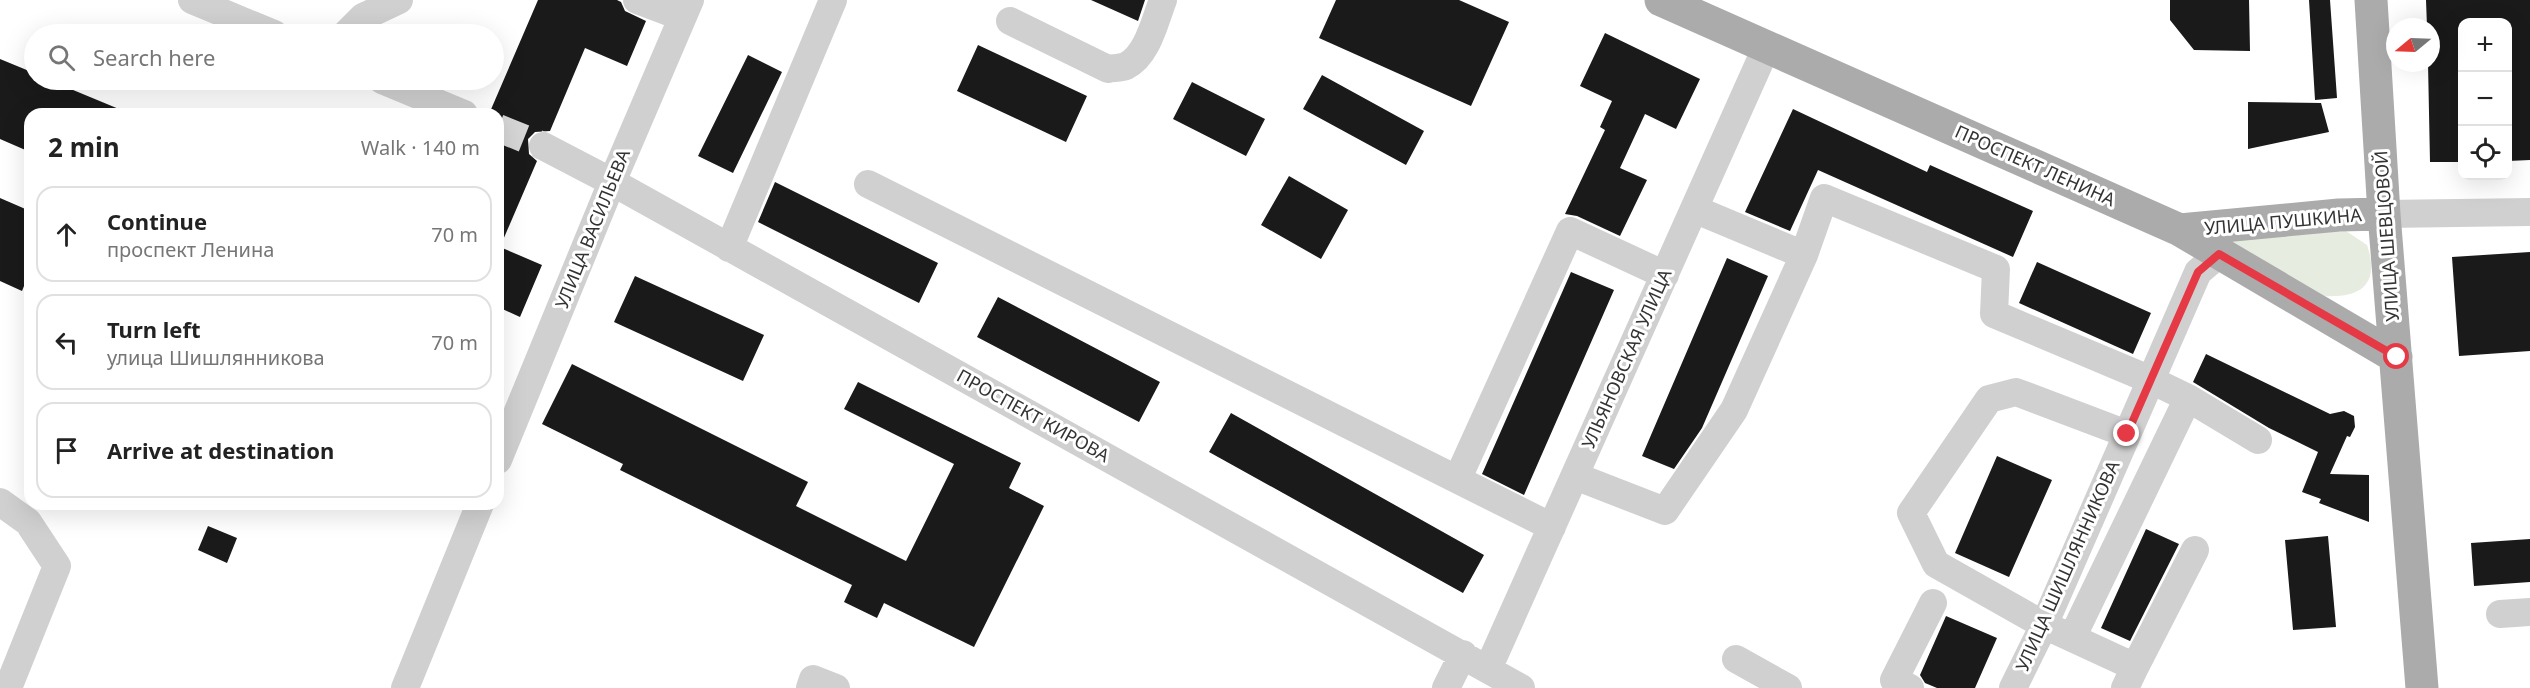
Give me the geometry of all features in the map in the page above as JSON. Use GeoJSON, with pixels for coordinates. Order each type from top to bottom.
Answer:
{"type":"FeatureCollection","features":[{"type":"Feature","properties":{"kind":"main road","name":"ПРОСПЕКТ ЛЕНИНА"},"geometry":{"type":"LineString","coordinates":[[1661,0],[2180,230],[2397,357]]}},
{"type":"Feature","properties":{"kind":"main road","name":"УЛИЦА ШЕВЦОВОЙ"},"geometry":{"type":"LineString","coordinates":[[2371,0],[2384,214],[2422,688]]}},
{"type":"Feature","properties":{"kind":"main road","name":"УЛИЦА ПУШКИНА"},"geometry":{"type":"LineString","coordinates":[[2180,230],[2339,215],[2384,214]]}},
{"type":"Feature","properties":{"kind":"street"},"geometry":{"type":"LineString","coordinates":[[192,0],[250,24]]}},
{"type":"Feature","properties":{"kind":"street"},"geometry":{"type":"LineString","coordinates":[[356,24],[363,17],[399,0]]}},
{"type":"Feature","properties":{"kind":"street"},"geometry":{"type":"LineString","coordinates":[[637,0],[686,9]]}},
{"type":"Feature","properties":{"kind":"street"},"geometry":{"type":"LineString","coordinates":[[729,248],[833,0]]}},
{"type":"Feature","properties":{"kind":"street"},"geometry":{"type":"LineString","coordinates":[[1010,21],[1108,69],[1125,67],[1137,58],[1144,46],[1163,0]]}},
{"type":"Feature","properties":{"kind":"street","name":"УЛИЦА ВАСИЛЬЕВА"},"geometry":{"type":"LineString","coordinates":[[504,445],[686,9]]}},
{"type":"Feature","properties":{"kind":"street","name":"УЛЬЯНОВСКАЯ УЛИЦА"},"geometry":{"type":"LineString","coordinates":[[1488,669],[1766,48]]}},
{"type":"Feature","properties":{"kind":"street"},"geometry":{"type":"LineString","coordinates":[[406,90],[450,108]]}},
{"type":"Feature","properties":{"kind":"street","name":"ПРОСПЕКТ КИРОВА"},"geometry":{"type":"LineString","coordinates":[[543,146],[612,182],[1521,688]]}},
{"type":"Feature","properties":{"kind":"street"},"geometry":{"type":"LineString","coordinates":[[868,184],[1552,526]]}},
{"type":"Feature","properties":{"kind":"street"},"geometry":{"type":"LineString","coordinates":[[1575,476],[1665,511],[1734,410],[1804,255],[1824,198],[1996,269],[1994,314],[2151,380],[2188,398],[2258,440]]}},
{"type":"Feature","properties":{"kind":"street"},"geometry":{"type":"LineString","coordinates":[[1694,209],[1804,255]]}},
{"type":"Feature","properties":{"kind":"street","name":"УЛИЦА ПУШКИНА"},"geometry":{"type":"LineString","coordinates":[[2384,214],[2530,212]]}},
{"type":"Feature","properties":{"kind":"street"},"geometry":{"type":"LineString","coordinates":[[1458,478],[1570,231],[1665,275]]}},
{"type":"Feature","properties":{"kind":"street","name":"УЛИЦА ШИШЛЯННИКОВА"},"geometry":{"type":"LineString","coordinates":[[2013,688],[2044,625],[2198,272],[2219,254]]}},
{"type":"Feature","properties":{"kind":"street"},"geometry":{"type":"LineString","coordinates":[[2127,434],[2016,392],[1989,399],[1911,513],[1936,564],[2044,625],[2072,638],[2130,678],[2195,550]]}},
{"type":"Feature","properties":{"kind":"street"},"geometry":{"type":"LineString","coordinates":[[2072,638],[2188,398]]}},
{"type":"Feature","properties":{"kind":"street"},"geometry":{"type":"LineString","coordinates":[[0,502],[28,522],[57,566],[8,688]]}},
{"type":"Feature","properties":{"kind":"street"},"geometry":{"type":"LineString","coordinates":[[405,688],[478,510]]}},
{"type":"Feature","properties":{"kind":"street"},"geometry":{"type":"LineString","coordinates":[[1910,688],[1894,680],[1933,603]]}},
{"type":"Feature","properties":{"kind":"street"},"geometry":{"type":"LineString","coordinates":[[2500,614],[2530,612]]}},
{"type":"Feature","properties":{"kind":"street"},"geometry":{"type":"LineString","coordinates":[[1446,688],[1463,654]]}},
{"type":"Feature","properties":{"kind":"street"},"geometry":{"type":"LineString","coordinates":[[1736,659],[1788,688]]}},
{"type":"Feature","properties":{"kind":"street"},"geometry":{"type":"LineString","coordinates":[[810,688],[813,679],[836,688]]}},
{"type":"Feature","properties":{"kind":"shaded area"},"geometry":{"type":"Polygon","coordinates":[[[2346,231],[2367,245],[2371,269],[2365,286],[2358,291],[2338,296],[2325,296],[2226,239],[2346,231]]]}},
{"type":"Feature","properties":{"kind":"building"},"geometry":{"type":"Polygon","coordinates":[[[538,0],[617,0],[621,2],[625,11],[646,21],[627,66],[585,48],[550,131],[535,132],[528,139],[529,154],[537,161],[504,238],[504,108],[492,108],[499,90],[504,90],[504,79],[538,0]]]}},
{"type":"Feature","properties":{"kind":"building"},"geometry":{"type":"Polygon","coordinates":[[[1091,0],[1145,0],[1138,21],[1091,0]]]}},
{"type":"Feature","properties":{"kind":"building"},"geometry":{"type":"Polygon","coordinates":[[[1336,0],[1459,0],[1509,22],[1471,106],[1319,38],[1336,0]]]}},
{"type":"Feature","properties":{"kind":"building"},"geometry":{"type":"Polygon","coordinates":[[[2170,0],[2249,0],[2250,51],[2194,50],[2170,20],[2170,0]]]}},
{"type":"Feature","properties":{"kind":"building"},"geometry":{"type":"Polygon","coordinates":[[[2309,0],[2330,0],[2337,98],[2315,100],[2309,0]]]}},
{"type":"Feature","properties":{"kind":"building"},"geometry":{"type":"Polygon","coordinates":[[[2426,0],[2530,0],[2530,160],[2512,161],[2512,18],[2458,18],[2458,162],[2430,162],[2428,72],[2440,72],[2440,18],[2427,18],[2426,0]]]}},
{"type":"Feature","properties":{"kind":"building"},"geometry":{"type":"Polygon","coordinates":[[[1605,33],[1700,79],[1676,129],[1645,114],[1620,168],[1647,180],[1620,236],[1577,216],[1565,214],[1605,130],[1600,127],[1612,101],[1580,86],[1605,33]]]}},
{"type":"Feature","properties":{"kind":"building"},"geometry":{"type":"Polygon","coordinates":[[[978,45],[1087,96],[1066,142],[957,91],[978,45]]]}},
{"type":"Feature","properties":{"kind":"building"},"geometry":{"type":"Polygon","coordinates":[[[748,55],[782,72],[733,173],[698,156],[748,55]]]}},
{"type":"Feature","properties":{"kind":"building"},"geometry":{"type":"Polygon","coordinates":[[[0,59],[24,69],[24,90],[73,90],[117,108],[24,108],[24,149],[0,139],[0,59]]]}},
{"type":"Feature","properties":{"kind":"building"},"geometry":{"type":"Polygon","coordinates":[[[1322,75],[1424,131],[1406,165],[1303,109],[1322,75]]]}},
{"type":"Feature","properties":{"kind":"building"},"geometry":{"type":"Polygon","coordinates":[[[1192,82],[1265,119],[1246,156],[1173,119],[1192,82]]]}},
{"type":"Feature","properties":{"kind":"building"},"geometry":{"type":"Polygon","coordinates":[[[2248,102],[2321,103],[2329,132],[2248,149],[2248,102]]]}},
{"type":"Feature","properties":{"kind":"building"},"geometry":{"type":"Polygon","coordinates":[[[1793,109],[1927,172],[1930,165],[2033,211],[2013,257],[1818,170],[1790,231],[1745,212],[1793,109]]]}},
{"type":"Feature","properties":{"kind":"building"},"geometry":{"type":"Polygon","coordinates":[[[1289,176],[1348,210],[1321,259],[1261,225],[1289,176]]]}},
{"type":"Feature","properties":{"kind":"building"},"geometry":{"type":"Polygon","coordinates":[[[775,182],[938,263],[919,303],[758,222],[775,182]]]}},
{"type":"Feature","properties":{"kind":"building"},"geometry":{"type":"Polygon","coordinates":[[[0,198],[24,208],[24,286],[22,291],[0,281],[0,198]]]}},
{"type":"Feature","properties":{"kind":"building"},"geometry":{"type":"Polygon","coordinates":[[[504,249],[542,265],[520,317],[504,310],[504,249]]]}},
{"type":"Feature","properties":{"kind":"building"},"geometry":{"type":"Polygon","coordinates":[[[2530,252],[2530,351],[2459,356],[2452,257],[2530,252]]]}},
{"type":"Feature","properties":{"kind":"building"},"geometry":{"type":"Polygon","coordinates":[[[1727,258],[1768,276],[1702,428],[1674,469],[1642,456],[1727,258]]]}},
{"type":"Feature","properties":{"kind":"building"},"geometry":{"type":"Polygon","coordinates":[[[2037,262],[2151,313],[2133,354],[2019,303],[2037,262]]]}},
{"type":"Feature","properties":{"kind":"building"},"geometry":{"type":"Polygon","coordinates":[[[1571,272],[1614,290],[1524,495],[1482,474],[1571,272]]]}},
{"type":"Feature","properties":{"kind":"building"},"geometry":{"type":"Polygon","coordinates":[[[635,276],[764,335],[743,381],[614,322],[635,276]]]}},
{"type":"Feature","properties":{"kind":"building"},"geometry":{"type":"Polygon","coordinates":[[[998,297],[1160,382],[1139,422],[977,337],[998,297]]]}},
{"type":"Feature","properties":{"kind":"building"},"geometry":{"type":"Polygon","coordinates":[[[2206,354],[2330,414],[2344,411],[2354,416],[2355,427],[2350,437],[2347,436],[2330,474],[2369,475],[2369,522],[2319,503],[2321,499],[2302,492],[2318,452],[2269,428],[2193,382],[2206,354]]]}},
{"type":"Feature","properties":{"kind":"building"},"geometry":{"type":"Polygon","coordinates":[[[572,364],[808,482],[796,506],[906,561],[954,464],[844,409],[858,382],[1021,463],[1009,488],[1044,506],[974,647],[884,603],[877,618],[844,602],[852,585],[620,470],[623,464],[542,424],[572,364]]]}},
{"type":"Feature","properties":{"kind":"building"},"geometry":{"type":"Polygon","coordinates":[[[1231,413],[1484,555],[1463,593],[1209,452],[1231,413]]]}},
{"type":"Feature","properties":{"kind":"building"},"geometry":{"type":"Polygon","coordinates":[[[1997,456],[2052,480],[2009,577],[1955,553],[1997,456]]]}},
{"type":"Feature","properties":{"kind":"building"},"geometry":{"type":"Polygon","coordinates":[[[208,526],[237,538],[227,563],[198,550],[208,526]]]}},
{"type":"Feature","properties":{"kind":"building"},"geometry":{"type":"Polygon","coordinates":[[[2146,529],[2179,544],[2130,641],[2101,628],[2146,529]]]}},
{"type":"Feature","properties":{"kind":"building"},"geometry":{"type":"Polygon","coordinates":[[[2328,536],[2336,627],[2293,630],[2285,540],[2328,536]]]}},
{"type":"Feature","properties":{"kind":"building"},"geometry":{"type":"Polygon","coordinates":[[[2530,539],[2530,582],[2474,586],[2471,543],[2530,539]]]}},
{"type":"Feature","properties":{"kind":"building"},"geometry":{"type":"Polygon","coordinates":[[[1946,616],[1997,638],[1975,688],[1937,688],[1925,683],[1920,675],[1946,616]]]}},
{"type":"Feature","properties":{"kind":"tunnel"},"geometry":{"type":"LineString","coordinates":[[504,130],[543,146]]}},
{"type":"Feature","properties":{"kind":"route"},"geometry":{"type":"LineString","coordinates":[[2127,434],[2198,272],[2219,254],[2397,357]]}}]}
